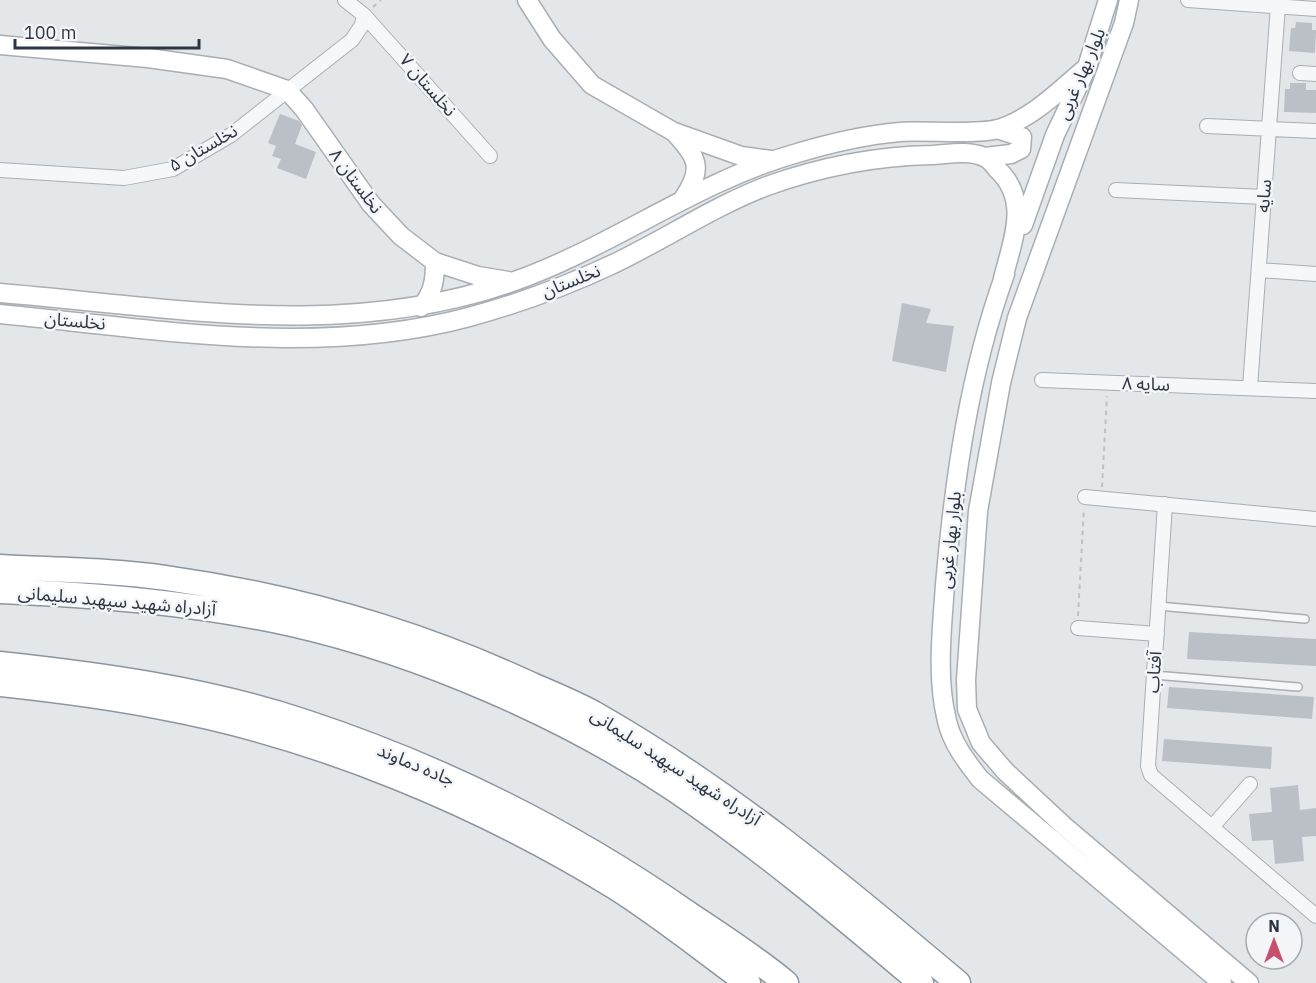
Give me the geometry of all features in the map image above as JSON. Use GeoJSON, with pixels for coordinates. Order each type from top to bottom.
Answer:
{"type":"FeatureCollection","features":[{"type":"Feature","properties":{"kind":"highway","name":"آزادراه شهید سپهبد سلیمانی"},"geometry":{"type":"LineString","coordinates":[[0,567],[163,578],[231,588],[363,620],[496,668],[593,713],[684,768],[768,827],[958,983]]}},
{"type":"Feature","properties":{"kind":"highway","name":"آزادراه شهید سپهبد سلیمانی"},"geometry":{"type":"LineString","coordinates":[[0,591],[161,602],[293,624],[356,642],[488,689],[581,734],[671,788],[754,846],[921,983]]}},
{"type":"Feature","properties":{"kind":"highway","name":"جاده دماوند"},"geometry":{"type":"LineString","coordinates":[[0,664],[71,671],[173,688],[301,720],[403,758],[503,802],[627,871],[786,983]]}},
{"type":"Feature","properties":{"kind":"highway","name":"جاده دماوند"},"geometry":{"type":"LineString","coordinates":[[0,684],[68,691],[169,708],[295,740],[393,776],[494,820],[616,888],[748,983]]}},
{"type":"Feature","properties":{"kind":"street","name":"نخلستان ۷"},"geometry":{"type":"LineString","coordinates":[[345,0],[364,15],[490,156]]}},
{"type":"Feature","properties":{"kind":"street"},"geometry":{"type":"LineString","coordinates":[[527,0],[552,39],[592,85],[674,132],[741,156],[772,160]]}},
{"type":"Feature","properties":{"kind":"street","name":"بلوار بهار غربی"},"geometry":{"type":"LineString","coordinates":[[1108,0],[1087,67],[1055,135],[1002,283],[972,390],[952,502],[941,634],[942,699],[947,721],[957,746],[980,779],[1222,983]]}},
{"type":"Feature","properties":{"kind":"street","name":"بلوار بهار غربی"},"geometry":{"type":"LineString","coordinates":[[1129,0],[1124,23],[1017,318],[1001,383],[978,511],[966,680],[967,709],[981,743],[1005,771],[1064,826],[1249,983]]}},
{"type":"Feature","properties":{"kind":"street"},"geometry":{"type":"LineString","coordinates":[[1188,0],[1278,6],[1301,4],[1316,9]]}},
{"type":"Feature","properties":{"kind":"street","name":"سایه"},"geometry":{"type":"LineString","coordinates":[[1250,387],[1278,6]]}},
{"type":"Feature","properties":{"kind":"street","name":"نخلستان ۵"},"geometry":{"type":"LineString","coordinates":[[0,170],[124,178],[173,169],[231,135],[352,40],[362,25],[364,15]]}},
{"type":"Feature","properties":{"kind":"street"},"geometry":{"type":"LineString","coordinates":[[0,45],[148,58],[227,69],[287,90]]}},
{"type":"Feature","properties":{"kind":"street","name":"نخلستان"},"geometry":{"type":"LineString","coordinates":[[997,129],[1035,110],[1087,67]]}},
{"type":"Feature","properties":{"kind":"street"},"geometry":{"type":"LineString","coordinates":[[1300,73],[1316,74]]}},
{"type":"Feature","properties":{"kind":"street","name":"نخلستان ۸"},"geometry":{"type":"LineString","coordinates":[[287,90],[304,109],[371,204],[401,236],[435,262],[478,276],[512,282]]}},
{"type":"Feature","properties":{"kind":"street"},"geometry":{"type":"LineString","coordinates":[[1207,126],[1316,131]]}},
{"type":"Feature","properties":{"kind":"street","name":"نخلستان"},"geometry":{"type":"LineString","coordinates":[[0,293],[234,315],[300,317],[421,307],[512,282],[612,238],[726,178],[772,160],[814,148],[898,132],[997,129],[1022,137],[1021,149],[1011,154],[985,157],[969,154],[898,156],[817,170],[765,187],[693,220],[612,265],[524,300],[468,318],[392,332],[302,339],[235,336],[0,314]]}},
{"type":"Feature","properties":{"kind":"street"},"geometry":{"type":"LineString","coordinates":[[674,132],[692,153],[697,167],[695,182],[683,200]]}},
{"type":"Feature","properties":{"kind":"street"},"geometry":{"type":"LineString","coordinates":[[985,157],[1002,173],[1014,191],[1018,207],[1002,283]]}},
{"type":"Feature","properties":{"kind":"street"},"geometry":{"type":"LineString","coordinates":[[1116,190],[1264,197]]}},
{"type":"Feature","properties":{"kind":"street"},"geometry":{"type":"LineString","coordinates":[[421,307],[430,296],[435,279],[435,262]]}},
{"type":"Feature","properties":{"kind":"street"},"geometry":{"type":"LineString","coordinates":[[1259,270],[1316,274]]}},
{"type":"Feature","properties":{"kind":"street","name":"سایه ۸"},"geometry":{"type":"LineString","coordinates":[[1042,380],[1316,391]]}},
{"type":"Feature","properties":{"kind":"street"},"geometry":{"type":"LineString","coordinates":[[1085,497],[1316,519]]}},
{"type":"Feature","properties":{"kind":"street","name":"آفتاب"},"geometry":{"type":"LineString","coordinates":[[1165,504],[1148,766],[1151,775],[1316,916]]}},
{"type":"Feature","properties":{"kind":"street"},"geometry":{"type":"LineString","coordinates":[[1078,628],[1157,634]]}},
{"type":"Feature","properties":{"kind":"street"},"geometry":{"type":"LineString","coordinates":[[1212,827],[1250,784]]}},
{"type":"Feature","properties":{"kind":"lane"},"geometry":{"type":"LineString","coordinates":[[1158,606],[1305,619]]}},
{"type":"Feature","properties":{"kind":"lane"},"geometry":{"type":"LineString","coordinates":[[1154,675],[1298,687]]}},
{"type":"Feature","properties":{"kind":"path"},"geometry":{"type":"LineString","coordinates":[[1101,498],[1107,382]]}},
{"type":"Feature","properties":{"kind":"path"},"geometry":{"type":"LineString","coordinates":[[1078,628],[1085,497]]}},
{"type":"Feature","properties":{"kind":"building"},"geometry":{"type":"Polygon","coordinates":[[[1296,22],[1312,23],[1312,30],[1316,30],[1315,53],[1289,51],[1291,28],[1295,28],[1296,22]]]}},
{"type":"Feature","properties":{"kind":"building"},"geometry":{"type":"Polygon","coordinates":[[[1290,83],[1306,83],[1306,90],[1316,90],[1316,113],[1284,112],[1285,89],[1290,89],[1290,83]]]}},
{"type":"Feature","properties":{"kind":"building"},"geometry":{"type":"Polygon","coordinates":[[[280,114],[299,121],[302,125],[295,144],[316,152],[306,179],[277,168],[281,159],[272,156],[276,146],[268,143],[280,114]]]}},
{"type":"Feature","properties":{"kind":"building"},"geometry":{"type":"Polygon","coordinates":[[[902,303],[931,309],[926,323],[954,326],[946,372],[892,361],[902,303]]]}},
{"type":"Feature","properties":{"kind":"building"},"geometry":{"type":"Polygon","coordinates":[[[1189,632],[1316,639],[1316,666],[1187,659],[1189,632]]]}},
{"type":"Feature","properties":{"kind":"building"},"geometry":{"type":"Polygon","coordinates":[[[1169,687],[1314,697],[1312,719],[1167,708],[1169,687]]]}},
{"type":"Feature","properties":{"kind":"building"},"geometry":{"type":"Polygon","coordinates":[[[1164,739],[1272,747],[1271,769],[1162,761],[1164,739]]]}},
{"type":"Feature","properties":{"kind":"building"},"geometry":{"type":"Polygon","coordinates":[[[1298,785],[1300,810],[1316,808],[1316,836],[1302,837],[1304,861],[1275,864],[1273,840],[1252,841],[1249,814],[1272,812],[1270,788],[1298,785]]]}}]}
